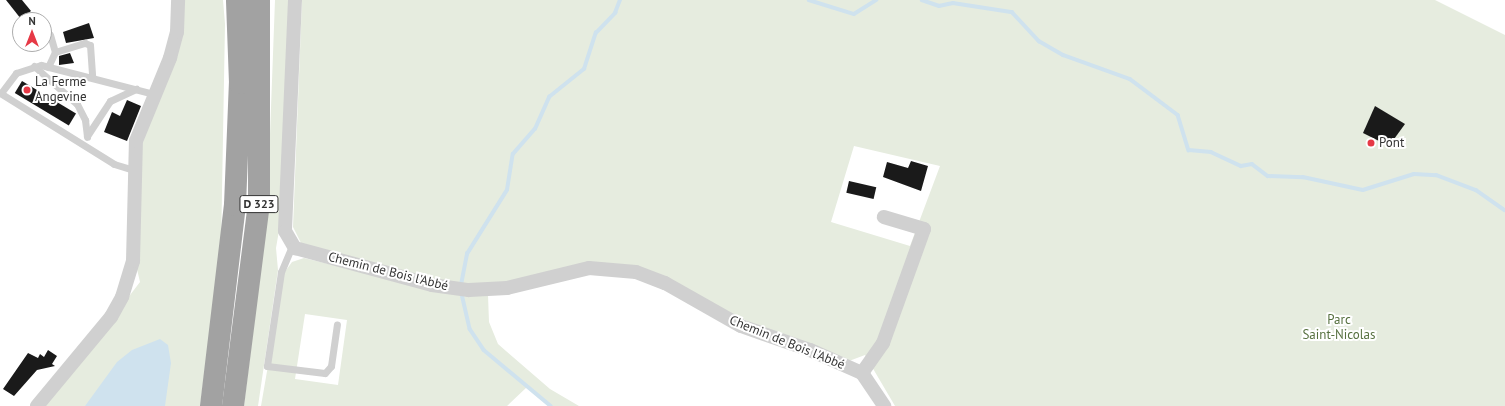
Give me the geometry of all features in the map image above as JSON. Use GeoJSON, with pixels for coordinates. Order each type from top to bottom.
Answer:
{"type":"FeatureCollection","features":[{"type":"Feature","properties":{"kind":"highway","name":"D 323"},"geometry":{"type":"LineString","coordinates":[[211,406],[235,205],[240,83],[237,0]]}},
{"type":"Feature","properties":{"kind":"highway","name":"D 323"},"geometry":{"type":"LineString","coordinates":[[233,406],[259,202],[259,0]]}},
{"type":"Feature","properties":{"kind":"street"},"geometry":{"type":"LineString","coordinates":[[37,406],[122,297],[133,261],[134,170],[136,141],[177,32],[178,0]]}},
{"type":"Feature","properties":{"kind":"street"},"geometry":{"type":"LineString","coordinates":[[292,246],[285,231],[295,0]]}},
{"type":"Feature","properties":{"kind":"street"},"geometry":{"type":"LineString","coordinates":[[862,373],[884,343],[924,229],[884,217]]}},
{"type":"Feature","properties":{"kind":"street","name":"Chemin de Bois l'Abbé"},"geometry":{"type":"LineString","coordinates":[[292,246],[306,253],[469,290],[507,288],[570,270],[623,269],[665,283],[741,326],[810,350],[862,373],[884,406]]}},
{"type":"Feature","properties":{"kind":"lane"},"geometry":{"type":"LineString","coordinates":[[48,67],[55,52],[52,42]]}},
{"type":"Feature","properties":{"kind":"lane"},"geometry":{"type":"LineString","coordinates":[[55,52],[88,43],[92,49],[92,76]]}},
{"type":"Feature","properties":{"kind":"lane"},"geometry":{"type":"LineString","coordinates":[[134,170],[119,167],[0,93],[16,73],[34,66],[48,67],[92,76],[154,94]]}},
{"type":"Feature","properties":{"kind":"lane"},"geometry":{"type":"LineString","coordinates":[[34,66],[77,104],[85,120],[87,137]]}},
{"type":"Feature","properties":{"kind":"lane"},"geometry":{"type":"LineString","coordinates":[[83,144],[110,101],[126,91],[139,89]]}},
{"type":"Feature","properties":{"kind":"lane"},"geometry":{"type":"LineString","coordinates":[[292,246],[281,272],[267,366],[325,373],[331,366],[337,324]]}},
{"type":"Feature","properties":{"kind":"green space"},"geometry":{"type":"Polygon","coordinates":[[[183,0],[223,0],[225,24],[221,249],[200,406],[45,406],[140,282],[136,265],[139,156],[183,0]]]}},
{"type":"Feature","properties":{"kind":"green space"},"geometry":{"type":"Polygon","coordinates":[[[275,0],[290,0],[281,219],[276,248],[278,270],[258,406],[244,406],[267,215],[275,0]]]}},
{"type":"Feature","properties":{"kind":"green space","name":"Parc Saint-Nicolas"},"geometry":{"type":"Polygon","coordinates":[[[302,0],[1435,0],[1505,35],[1505,406],[895,406],[865,355],[849,361],[772,333],[638,268],[608,263],[575,265],[510,284],[456,284],[303,247],[293,227],[302,0]],[[854,146],[831,222],[910,246],[940,166],[854,146]]]}},
{"type":"Feature","properties":{"kind":"green space"},"geometry":{"type":"Polygon","coordinates":[[[304,258],[444,292],[488,295],[489,322],[498,344],[550,389],[579,406],[551,406],[527,387],[507,406],[261,406],[284,273],[292,262],[304,258]],[[305,314],[295,379],[338,385],[347,320],[305,314]]]}},
{"type":"Feature","properties":{"kind":"water"},"geometry":{"type":"Polygon","coordinates":[[[160,339],[168,345],[171,363],[165,406],[85,406],[117,362],[132,350],[160,339]]]}},
{"type":"Feature","properties":{"kind":"building"},"geometry":{"type":"Polygon","coordinates":[[[6,0],[22,0],[31,11],[30,12],[15,12],[6,0]]]}},
{"type":"Feature","properties":{"kind":"building"},"geometry":{"type":"Polygon","coordinates":[[[89,23],[94,38],[66,43],[63,32],[89,23]]]}},
{"type":"Feature","properties":{"kind":"building"},"geometry":{"type":"Polygon","coordinates":[[[70,53],[74,63],[59,65],[59,56],[70,53]]]}},
{"type":"Feature","properties":{"kind":"building"},"geometry":{"type":"Polygon","coordinates":[[[22,81],[76,113],[69,125],[15,93],[22,81]]]}},
{"type":"Feature","properties":{"kind":"building"},"geometry":{"type":"Polygon","coordinates":[[[127,100],[141,106],[127,141],[104,132],[112,112],[120,116],[127,100]]]}},
{"type":"Feature","properties":{"kind":"building"},"geometry":{"type":"Polygon","coordinates":[[[1375,106],[1405,124],[1389,146],[1363,133],[1375,106]]]}},
{"type":"Feature","properties":{"kind":"building"},"geometry":{"type":"Polygon","coordinates":[[[911,161],[928,166],[921,191],[883,177],[887,162],[908,168],[911,161]]]}},
{"type":"Feature","properties":{"kind":"building"},"geometry":{"type":"Polygon","coordinates":[[[849,181],[876,187],[874,199],[846,193],[849,181]]]}},
{"type":"Feature","properties":{"kind":"building"},"geometry":{"type":"Polygon","coordinates":[[[48,350],[57,356],[52,364],[55,366],[37,370],[14,396],[3,389],[28,353],[38,358],[40,354],[44,357],[48,350]]]}},
{"type":"Feature","properties":{"kind":"waterway"},"geometry":{"type":"LineString","coordinates":[[461,285],[467,254],[507,190],[513,154],[535,129],[549,97],[584,69],[596,33],[615,13],[620,0]]}},
{"type":"Feature","properties":{"kind":"waterway"},"geometry":{"type":"LineString","coordinates":[[809,0],[854,14],[876,0]]}},
{"type":"Feature","properties":{"kind":"waterway"},"geometry":{"type":"LineString","coordinates":[[922,0],[939,6],[953,3],[1012,12],[1039,41],[1063,55],[1130,79],[1178,115],[1189,150],[1211,152],[1241,166],[1252,164],[1268,176],[1303,177],[1363,190],[1414,174],[1436,175],[1476,190],[1505,210]]}},
{"type":"Feature","properties":{"kind":"waterway"},"geometry":{"type":"LineString","coordinates":[[462,294],[470,329],[484,350],[551,406]]}},
{"type":"Feature","properties":{"kind":"place","name":"La Ferme Angevine"},"geometry":{"type":"Point","coordinates":[27,90]}},
{"type":"Feature","properties":{"kind":"place","name":"Pont"},"geometry":{"type":"Point","coordinates":[1371,143]}}]}
